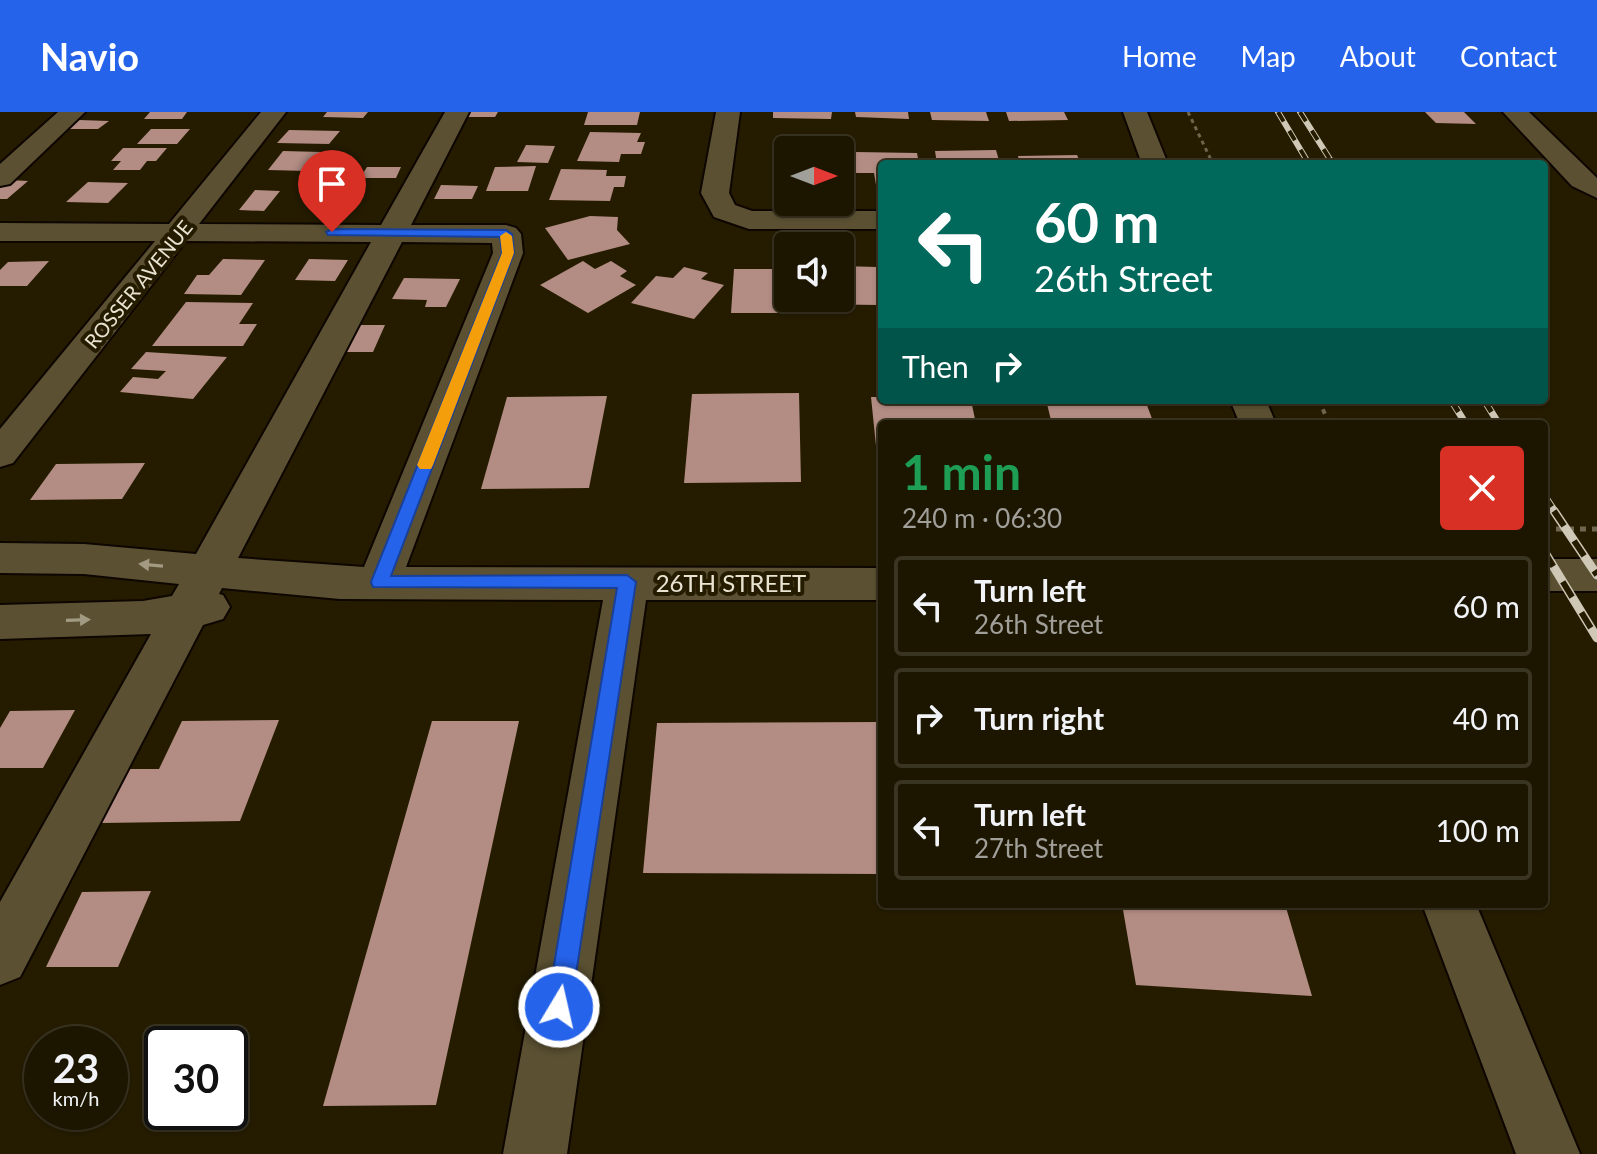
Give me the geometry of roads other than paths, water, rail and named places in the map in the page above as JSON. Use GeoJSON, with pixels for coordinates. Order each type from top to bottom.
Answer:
{"type":"FeatureCollection","features":[{"type":"Feature","properties":{"kind":"street"},"geometry":{"type":"LineString","coordinates":[[0,178],[73,112]]}},
{"type":"Feature","properties":{"kind":"street","name":"ROSSER AVENUE"},"geometry":{"type":"LineString","coordinates":[[0,454],[274,112]]}},
{"type":"Feature","properties":{"kind":"street"},"geometry":{"type":"LineString","coordinates":[[0,957],[457,112]]}},
{"type":"Feature","properties":{"kind":"street"},"geometry":{"type":"LineString","coordinates":[[728,112],[715,193],[724,211],[749,220],[878,220]]}},
{"type":"Feature","properties":{"kind":"street"},"geometry":{"type":"LineString","coordinates":[[1135,112],[1153,160]]}},
{"type":"Feature","properties":{"kind":"street"},"geometry":{"type":"LineString","coordinates":[[1515,112],[1582,180],[1597,190]]}},
{"type":"Feature","properties":{"kind":"street"},"geometry":{"type":"LineString","coordinates":[[13,131],[52,131]]}},
{"type":"Feature","properties":{"kind":"street"},"geometry":{"type":"LineString","coordinates":[[0,232],[506,234],[508,253],[360,582]]}},
{"type":"Feature","properties":{"kind":"street","name":"26TH STREET"},"geometry":{"type":"LineString","coordinates":[[0,558],[84,559],[360,582],[878,584]]}},
{"type":"Feature","properties":{"kind":"street"},"geometry":{"type":"LineString","coordinates":[[1548,575],[1597,575]]}},
{"type":"Feature","properties":{"kind":"street","name":"26TH STREET"},"geometry":{"type":"LineString","coordinates":[[0,622],[143,618],[360,582]]}},
{"type":"Feature","properties":{"kind":"street"},"geometry":{"type":"LineString","coordinates":[[535,1154],[627,582]]}},
{"type":"Feature","properties":{"kind":"street"},"geometry":{"type":"LineString","coordinates":[[1451,908],[1548,1154]]}},
{"type":"Feature","properties":{"kind":"railway"},"geometry":{"type":"LineString","coordinates":[[1278,112],[1307,160]]}},
{"type":"Feature","properties":{"kind":"railway"},"geometry":{"type":"LineString","coordinates":[[1300,112],[1330,160]]}},
{"type":"Feature","properties":{"kind":"railway"},"geometry":{"type":"LineString","coordinates":[[1454,404],[1464,420]]}},
{"type":"Feature","properties":{"kind":"railway"},"geometry":{"type":"LineString","coordinates":[[1486,404],[1496,420]]}},
{"type":"Feature","properties":{"kind":"railway"},"geometry":{"type":"LineString","coordinates":[[1548,501],[1556,513]]}},
{"type":"Feature","properties":{"kind":"railway"},"geometry":{"type":"LineString","coordinates":[[1554,511],[1597,575]]}},
{"type":"Feature","properties":{"kind":"railway"},"geometry":{"type":"LineString","coordinates":[[1548,558],[1597,638]]}}]}
